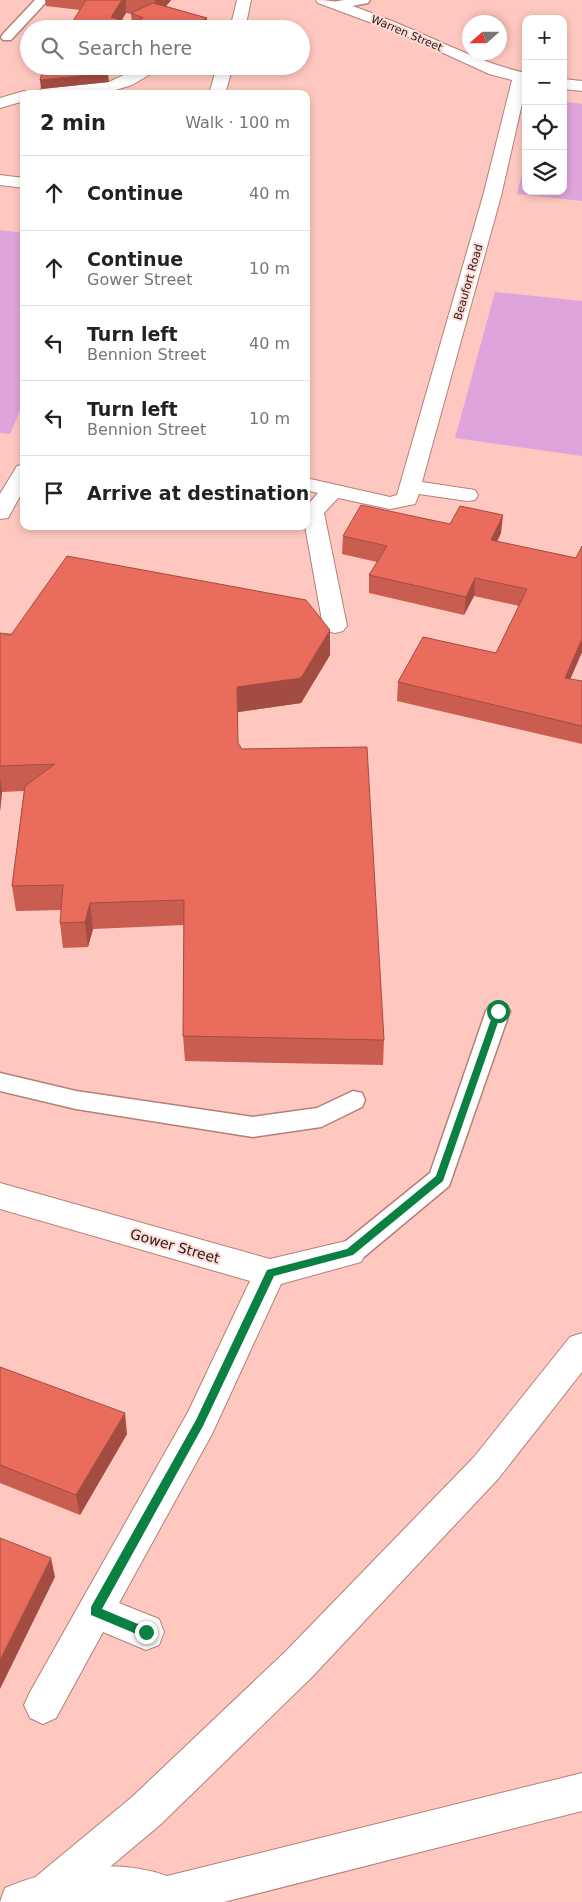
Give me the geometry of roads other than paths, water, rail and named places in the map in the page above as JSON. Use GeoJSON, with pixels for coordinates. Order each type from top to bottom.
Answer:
{"type":"FeatureCollection","features":[{"type":"Feature","properties":{"kind":"main road"},"geometry":{"type":"LineString","coordinates":[[239,20],[244,0]]}},
{"type":"Feature","properties":{"kind":"main road","name":"Warren Street"},"geometry":{"type":"LineString","coordinates":[[329,3],[409,32],[494,72],[522,78]]}},
{"type":"Feature","properties":{"kind":"main road"},"geometry":{"type":"LineString","coordinates":[[80,90],[109,87],[126,82],[139,75]]}},
{"type":"Feature","properties":{"kind":"main road"},"geometry":{"type":"LineString","coordinates":[[217,90],[222,75]]}},
{"type":"Feature","properties":{"kind":"main road","name":"Beaufort Road"},"geometry":{"type":"LineString","coordinates":[[410,486],[492,196],[522,82]]}},
{"type":"Feature","properties":{"kind":"main road"},"geometry":{"type":"LineString","coordinates":[[567,84],[582,86]]}},
{"type":"Feature","properties":{"kind":"main road"},"geometry":{"type":"LineString","coordinates":[[0,103],[20,97]]}},
{"type":"Feature","properties":{"kind":"main road"},"geometry":{"type":"LineString","coordinates":[[0,180],[20,182]]}},
{"type":"Feature","properties":{"kind":"main road"},"geometry":{"type":"LineString","coordinates":[[0,513],[20,477]]}},
{"type":"Feature","properties":{"kind":"main road"},"geometry":{"type":"LineString","coordinates":[[310,485],[390,503],[407,500],[410,486],[467,495]]}},
{"type":"Feature","properties":{"kind":"main road"},"geometry":{"type":"LineString","coordinates":[[333,490],[313,512],[334,626]]}},
{"type":"Feature","properties":{"kind":"main road","name":"Gower Street"},"geometry":{"type":"LineString","coordinates":[[0,1196],[270,1273],[350,1253]]}},
{"type":"Feature","properties":{"kind":"main road"},"geometry":{"type":"LineString","coordinates":[[43,1704],[200,1423],[270,1273]]}},
{"type":"Feature","properties":{"kind":"main road"},"geometry":{"type":"LineString","coordinates":[[28,1899],[146,1811],[299,1664],[486,1468],[582,1347]]}},
{"type":"Feature","properties":{"kind":"main road"},"geometry":{"type":"LineString","coordinates":[[95,1611],[146,1632]]}},
{"type":"Feature","properties":{"kind":"main road"},"geometry":{"type":"LineString","coordinates":[[0,1897],[28,1899],[77,1887],[118,1887],[175,1899],[582,1792]]}},
{"type":"Feature","properties":{"kind":"lane"},"geometry":{"type":"LineString","coordinates":[[23,20],[42,0]]}},
{"type":"Feature","properties":{"kind":"lane"},"geometry":{"type":"LineString","coordinates":[[329,3],[364,0]]}},
{"type":"Feature","properties":{"kind":"lane"},"geometry":{"type":"LineString","coordinates":[[7,37],[20,23]]}},
{"type":"Feature","properties":{"kind":"lane"},"geometry":{"type":"LineString","coordinates":[[350,1253],[440,1178],[498,1011]]}},
{"type":"Feature","properties":{"kind":"lane"},"geometry":{"type":"LineString","coordinates":[[0,1082],[76,1100],[253,1127],[321,1117],[353,1100]]}}]}
